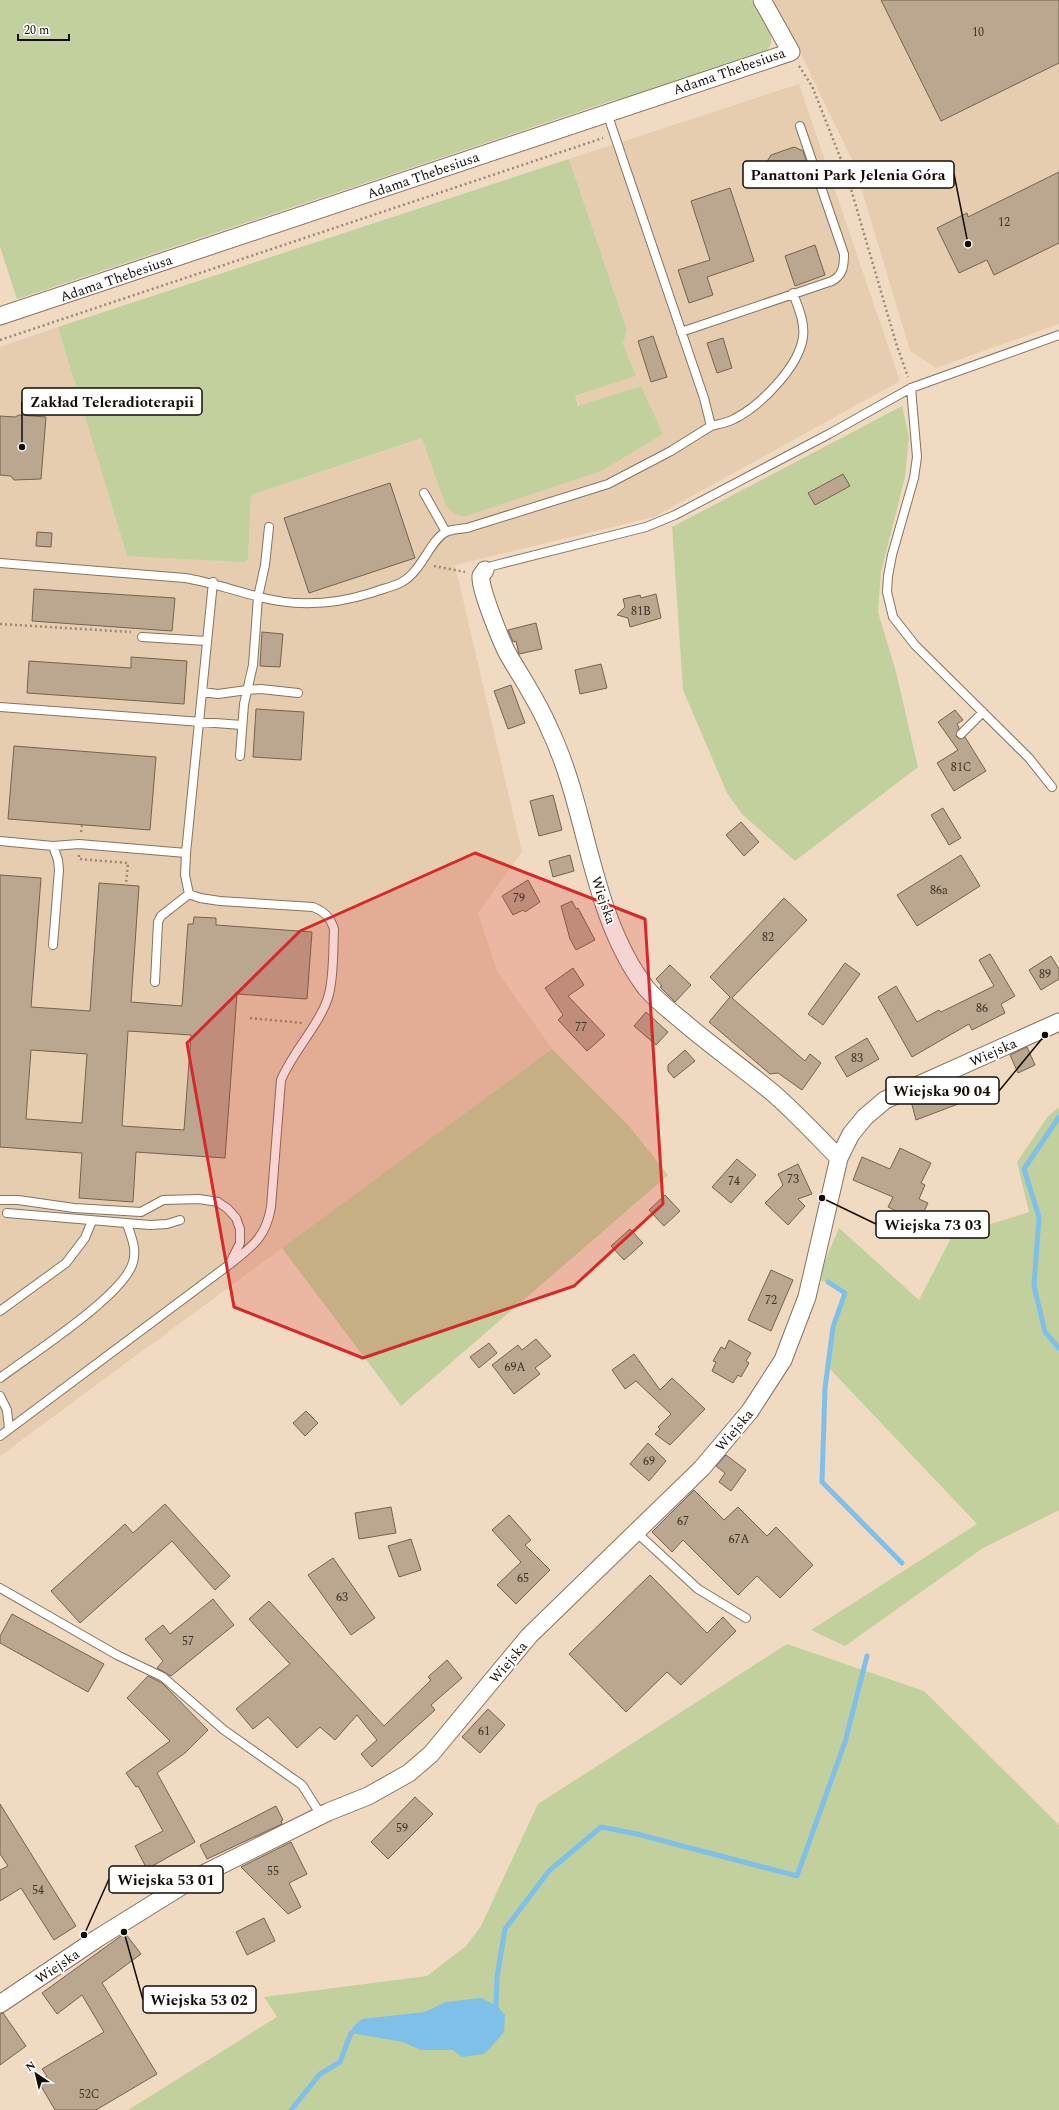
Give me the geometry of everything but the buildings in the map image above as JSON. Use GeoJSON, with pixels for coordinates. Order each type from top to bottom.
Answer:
{"type":"FeatureCollection","features":[{"type":"Feature","properties":{"kind":"street","name":"Adama Thebesiusa"},"geometry":{"type":"LineString","coordinates":[[0,316],[791,52],[762,0]]}},
{"type":"Feature","properties":{"kind":"street","name":"Wiejska"},"geometry":{"type":"LineString","coordinates":[[483,573],[492,616],[508,655],[534,697],[556,741],[565,767],[589,858],[622,948],[633,969],[648,989],[666,1007],[774,1094],[839,1158]]}},
{"type":"Feature","properties":{"kind":"street","name":"Wiejska"},"geometry":{"type":"LineString","coordinates":[[0,2004],[98,1938],[193,1879],[321,1815],[368,1796],[409,1773],[431,1754],[529,1636],[702,1468],[745,1417],[783,1360],[807,1297],[839,1158],[851,1134],[865,1116],[885,1100],[1059,1022]]}},
{"type":"Feature","properties":{"kind":"lane"},"geometry":{"type":"LineString","coordinates":[[607,113],[704,398],[711,426]]}},
{"type":"Feature","properties":{"kind":"lane"},"geometry":{"type":"LineString","coordinates":[[681,332],[838,277],[844,262],[844,254],[800,126]]}},
{"type":"Feature","properties":{"kind":"lane"},"geometry":{"type":"LineString","coordinates":[[0,563],[185,578],[213,582],[258,597],[302,603],[325,603],[358,597],[402,582],[420,566],[434,544],[446,532],[475,525],[608,484],[671,451],[711,426],[733,420],[749,410],[778,384],[796,357],[803,338],[803,323],[793,293]]}},
{"type":"Feature","properties":{"kind":"lane"},"geometry":{"type":"LineString","coordinates":[[483,573],[492,566],[646,528],[675,516],[829,434],[911,388],[1059,335]]}},
{"type":"Feature","properties":{"kind":"lane"},"geometry":{"type":"LineString","coordinates":[[911,388],[917,457],[914,478],[892,555],[887,592],[892,617],[905,634],[1029,758],[1052,787]]}},
{"type":"Feature","properties":{"kind":"lane"},"geometry":{"type":"LineString","coordinates":[[424,493],[446,532]]}},
{"type":"Feature","properties":{"kind":"lane"},"geometry":{"type":"LineString","coordinates":[[240,756],[242,725],[247,690],[253,665],[258,597],[265,565],[269,527]]}},
{"type":"Feature","properties":{"kind":"lane"},"geometry":{"type":"LineString","coordinates":[[189,894],[185,875],[186,853],[213,582]]}},
{"type":"Feature","properties":{"kind":"lane"},"geometry":{"type":"LineString","coordinates":[[142,637],[207,641]]}},
{"type":"Feature","properties":{"kind":"lane"},"geometry":{"type":"LineString","coordinates":[[202,692],[218,694],[247,690],[298,693]]}},
{"type":"Feature","properties":{"kind":"lane"},"geometry":{"type":"LineString","coordinates":[[0,707],[198,723],[242,725]]}},
{"type":"Feature","properties":{"kind":"lane"},"geometry":{"type":"LineString","coordinates":[[961,734],[983,712]]}},
{"type":"Feature","properties":{"kind":"lane"},"geometry":{"type":"LineString","coordinates":[[0,841],[53,846],[79,844],[186,853]]}},
{"type":"Feature","properties":{"kind":"lane"},"geometry":{"type":"LineString","coordinates":[[53,846],[58,860],[59,870],[53,945]]}},
{"type":"Feature","properties":{"kind":"lane"},"geometry":{"type":"LineString","coordinates":[[155,982],[158,922],[161,916],[189,894]]}},
{"type":"Feature","properties":{"kind":"lane"},"geometry":{"type":"LineString","coordinates":[[0,1436],[230,1264],[250,1248],[262,1235],[269,1221],[281,1080],[288,1064],[311,1028],[329,994],[334,929],[330,919],[323,912],[313,907],[220,901],[200,898],[189,894]]}},
{"type":"Feature","properties":{"kind":"lane"},"geometry":{"type":"LineString","coordinates":[[0,1200],[18,1200],[74,1208],[141,1212],[163,1200],[199,1199],[218,1202],[228,1209],[236,1218],[240,1229],[240,1243],[230,1264]]}},
{"type":"Feature","properties":{"kind":"lane"},"geometry":{"type":"LineString","coordinates":[[7,1213],[128,1224],[167,1224],[180,1220]]}},
{"type":"Feature","properties":{"kind":"lane"},"geometry":{"type":"LineString","coordinates":[[0,1311],[66,1263],[85,1238],[92,1221]]}},
{"type":"Feature","properties":{"kind":"lane"},"geometry":{"type":"LineString","coordinates":[[0,1378],[99,1305],[125,1279],[133,1264],[135,1252],[128,1224]]}},
{"type":"Feature","properties":{"kind":"lane"},"geometry":{"type":"LineString","coordinates":[[0,1396],[7,1410],[9,1430]]}},
{"type":"Feature","properties":{"kind":"lane"},"geometry":{"type":"LineString","coordinates":[[636,1532],[698,1589],[746,1618]]}},
{"type":"Feature","properties":{"kind":"lane"},"geometry":{"type":"LineString","coordinates":[[0,1588],[117,1655],[163,1677],[224,1730],[302,1785],[321,1815]]}},
{"type":"Feature","properties":{"kind":"path"},"geometry":{"type":"LineString","coordinates":[[791,52],[812,86],[846,172],[911,388]]}},
{"type":"Feature","properties":{"kind":"path"},"geometry":{"type":"LineString","coordinates":[[0,340],[614,135]]}},
{"type":"Feature","properties":{"kind":"path"},"geometry":{"type":"LineString","coordinates":[[420,566],[483,573]]}},
{"type":"Feature","properties":{"kind":"path"},"geometry":{"type":"LineString","coordinates":[[0,624],[131,632],[142,637]]}},
{"type":"Feature","properties":{"kind":"path"},"geometry":{"type":"LineString","coordinates":[[250,1018],[302,1023],[311,1028]]}},
{"type":"Feature","properties":{"kind":"highlighted area"},"geometry":{"type":"Polygon","coordinates":[[[475,853],[645,919],[663,1204],[574,1286],[363,1358],[234,1307],[187,1043],[300,931],[475,853]]]}},
{"type":"Feature","properties":{"kind":"shaded area"},"geometry":{"type":"Polygon","coordinates":[[[771,0],[1059,0],[1059,324],[936,368],[910,351],[854,164],[798,48],[771,0]]]}},
{"type":"Feature","properties":{"kind":"shaded area"},"geometry":{"type":"Polygon","coordinates":[[[799,84],[900,381],[654,517],[455,565],[522,852],[478,913],[497,971],[552,1049],[0,1456],[0,347],[58,327],[127,556],[248,559],[251,495],[423,438],[445,504],[641,386],[579,406],[575,396],[636,376],[623,344],[627,330],[569,159],[799,84]]]}},
{"type":"Feature","properties":{"kind":"green space"},"geometry":{"type":"Polygon","coordinates":[[[0,0],[751,0],[768,26],[771,39],[770,45],[766,51],[661,89],[614,100],[17,299],[0,247],[0,0]]]}},
{"type":"Feature","properties":{"kind":"green space"},"geometry":{"type":"Polygon","coordinates":[[[569,159],[627,330],[623,344],[636,376],[575,396],[578,406],[641,386],[663,434],[601,471],[466,516],[454,513],[445,504],[422,438],[251,495],[248,559],[244,562],[127,556],[58,327],[569,159]]]}},
{"type":"Feature","properties":{"kind":"green space"},"geometry":{"type":"Polygon","coordinates":[[[902,406],[909,437],[905,477],[881,572],[878,612],[896,672],[918,767],[795,861],[742,814],[727,793],[683,690],[672,527],[902,406]]]}},
{"type":"Feature","properties":{"kind":"green space"},"geometry":{"type":"Polygon","coordinates":[[[552,1049],[629,1126],[668,1175],[401,1406],[282,1248],[552,1049]]]}},
{"type":"Feature","properties":{"kind":"green space"},"geometry":{"type":"Polygon","coordinates":[[[1059,1107],[1059,1510],[983,1548],[845,1646],[811,1630],[977,1524],[828,1367],[833,1327],[845,1293],[828,1282],[821,1281],[824,1263],[839,1228],[919,1300],[952,1236],[1029,1212],[1017,1162],[1048,1116],[1059,1107]]]}},
{"type":"Feature","properties":{"kind":"green space"},"geometry":{"type":"Polygon","coordinates":[[[787,1644],[924,1691],[1059,1825],[1059,2110],[128,2110],[277,2017],[264,1997],[427,1976],[466,1946],[481,1926],[538,1804],[787,1644]]]}},
{"type":"Feature","properties":{"kind":"water"},"geometry":{"type":"Polygon","coordinates":[[[481,1998],[496,2005],[505,2015],[504,2032],[484,2054],[462,2057],[453,2050],[421,2050],[403,2042],[351,2033],[353,2027],[362,2019],[425,2012],[446,2002],[481,1998]]]}},
{"type":"Feature","properties":{"kind":"waterway"},"geometry":{"type":"LineString","coordinates":[[1059,1117],[1024,1169],[1039,1217],[1034,1286],[1045,1332],[1059,1348]]}},
{"type":"Feature","properties":{"kind":"waterway"},"geometry":{"type":"LineString","coordinates":[[828,1282],[845,1293],[833,1327],[825,1388],[822,1482],[902,1563]]}},
{"type":"Feature","properties":{"kind":"waterway"},"geometry":{"type":"LineString","coordinates":[[491,2008],[496,2005],[497,1977],[505,1929],[549,1871],[601,1827],[637,1834],[797,1876],[845,1742],[867,1656]]}},
{"type":"Feature","properties":{"kind":"waterway"},"geometry":{"type":"LineString","coordinates":[[291,2110],[320,2074],[340,2062],[351,2033],[355,2030]]}},
{"type":"Feature","properties":{"kind":"place","name":"Panattoni Park Jelenia Góra"},"geometry":{"type":"Point","coordinates":[968,244]}},
{"type":"Feature","properties":{"kind":"place","name":"Zakład Teleradioterapii"},"geometry":{"type":"Point","coordinates":[22,447]}},
{"type":"Feature","properties":{"kind":"place","name":"Wiejska 90 04"},"geometry":{"type":"Point","coordinates":[1045,1035]}},
{"type":"Feature","properties":{"kind":"place","name":"Wiejska 73 03"},"geometry":{"type":"Point","coordinates":[822,1198]}},
{"type":"Feature","properties":{"kind":"place","name":"Wiejska 53 02"},"geometry":{"type":"Point","coordinates":[124,1932]}},
{"type":"Feature","properties":{"kind":"place","name":"Wiejska 53 01"},"geometry":{"type":"Point","coordinates":[84,1935]}}]}
